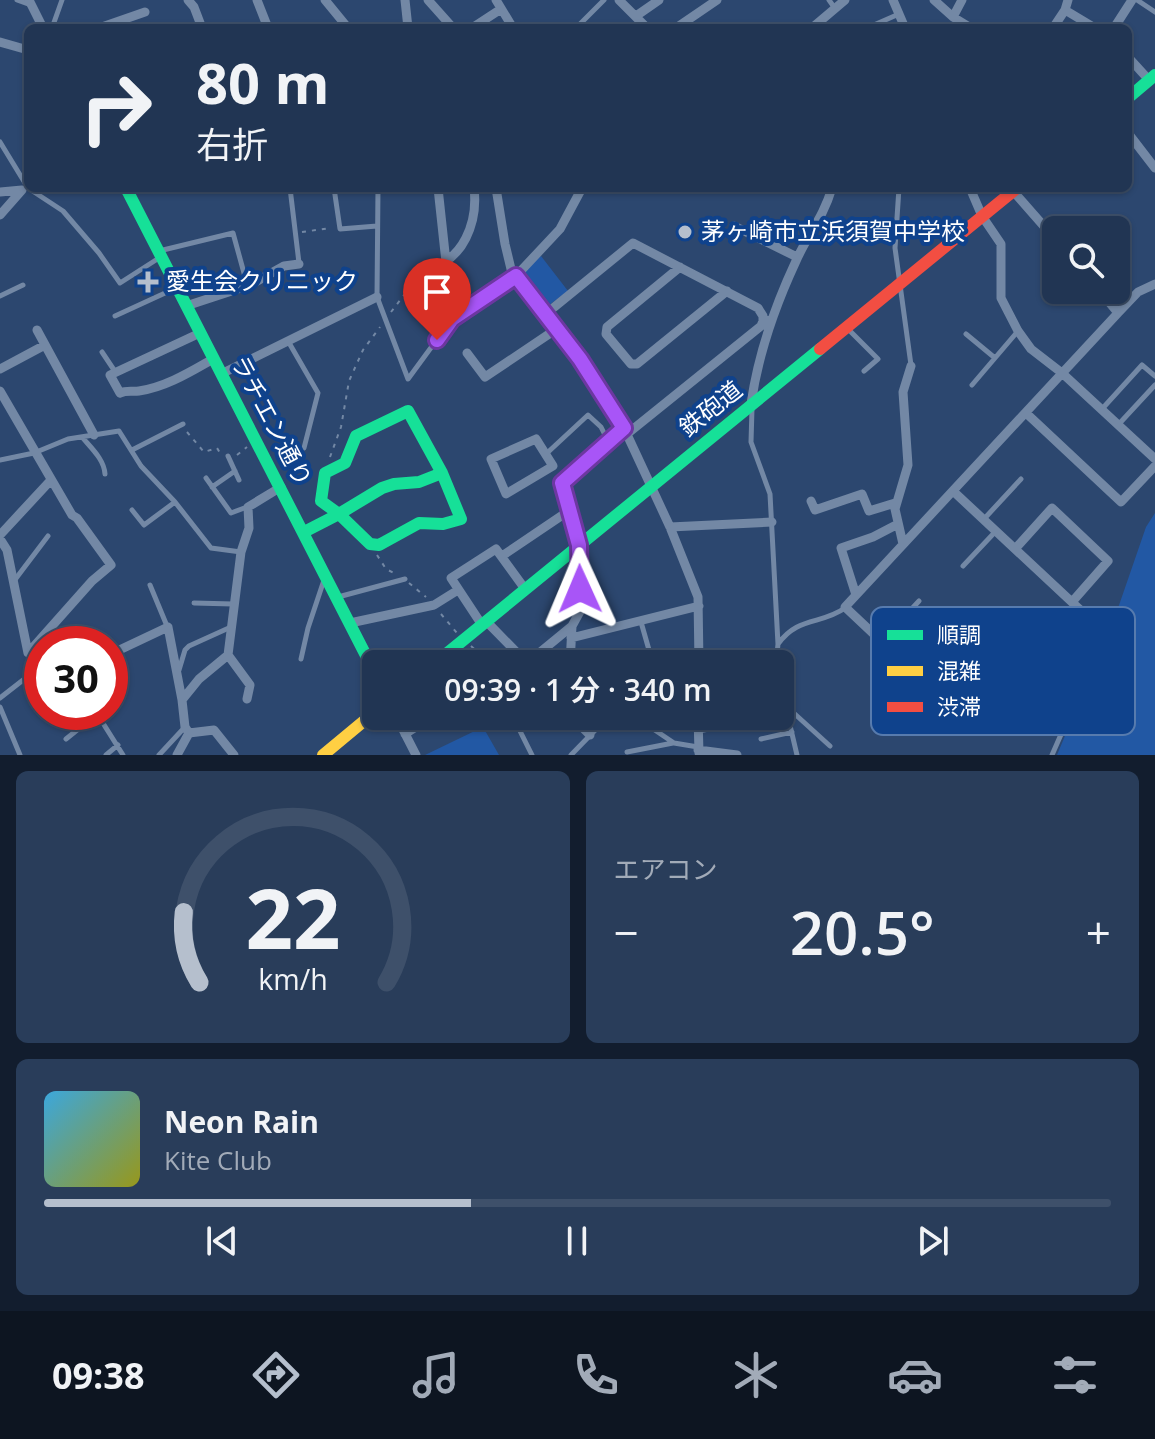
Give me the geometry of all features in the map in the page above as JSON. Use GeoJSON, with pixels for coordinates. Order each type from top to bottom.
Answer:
{"type":"FeatureCollection","features":[{"type":"Feature","properties":{"kind":"street"},"geometry":{"type":"LineString","coordinates":[[188,0],[200,24]]}},
{"type":"Feature","properties":{"kind":"street"},"geometry":{"type":"LineString","coordinates":[[257,0],[266,24]]}},
{"type":"Feature","properties":{"kind":"street"},"geometry":{"type":"LineString","coordinates":[[325,0],[345,24]]}},
{"type":"Feature","properties":{"kind":"street"},"geometry":{"type":"LineString","coordinates":[[405,0],[408,24]]}},
{"type":"Feature","properties":{"kind":"street"},"geometry":{"type":"LineString","coordinates":[[428,0],[449,24]]}},
{"type":"Feature","properties":{"kind":"street"},"geometry":{"type":"LineString","coordinates":[[619,0],[643,24]]}},
{"type":"Feature","properties":{"kind":"street"},"geometry":{"type":"LineString","coordinates":[[636,16],[659,0]]}},
{"type":"Feature","properties":{"kind":"street"},"geometry":{"type":"LineString","coordinates":[[682,24],[717,0]]}},
{"type":"Feature","properties":{"kind":"street"},"geometry":{"type":"LineString","coordinates":[[815,24],[832,4],[845,0]]}},
{"type":"Feature","properties":{"kind":"street"},"geometry":{"type":"LineString","coordinates":[[893,0],[903,24]]}},
{"type":"Feature","properties":{"kind":"street"},"geometry":{"type":"LineString","coordinates":[[934,0],[964,24]]}},
{"type":"Feature","properties":{"kind":"street"},"geometry":{"type":"LineString","coordinates":[[953,17],[962,0]]}},
{"type":"Feature","properties":{"kind":"street"},"geometry":{"type":"LineString","coordinates":[[1117,24],[1134,0]]}},
{"type":"Feature","properties":{"kind":"street"},"geometry":{"type":"LineString","coordinates":[[30,2],[41,24]]}},
{"type":"Feature","properties":{"kind":"street"},"geometry":{"type":"LineString","coordinates":[[476,24],[498,4],[510,24]]}},
{"type":"Feature","properties":{"kind":"street"},"geometry":{"type":"LineString","coordinates":[[1055,24],[1066,5],[1090,24]]}},
{"type":"Feature","properties":{"kind":"street"},"geometry":{"type":"LineString","coordinates":[[117,24],[145,12]]}},
{"type":"Feature","properties":{"kind":"street"},"geometry":{"type":"LineString","coordinates":[[0,42],[24,49]]}},
{"type":"Feature","properties":{"kind":"street"},"geometry":{"type":"LineString","coordinates":[[1132,61],[1153,80],[1132,95]]}},
{"type":"Feature","properties":{"kind":"street"},"geometry":{"type":"LineString","coordinates":[[1132,138],[1155,168]]}},
{"type":"Feature","properties":{"kind":"street"},"geometry":{"type":"LineString","coordinates":[[0,192],[24,187]]}},
{"type":"Feature","properties":{"kind":"street"},"geometry":{"type":"LineString","coordinates":[[0,215],[24,189]]}},
{"type":"Feature","properties":{"kind":"street","name":"ラチエン通り"},"geometry":{"type":"LineString","coordinates":[[128,192],[364,650]]}},
{"type":"Feature","properties":{"kind":"street"},"geometry":{"type":"LineString","coordinates":[[438,192],[446,262]]}},
{"type":"Feature","properties":{"kind":"street"},"geometry":{"type":"LineString","coordinates":[[427,268],[446,262],[462,249],[476,206],[476,192]]}},
{"type":"Feature","properties":{"kind":"street"},"geometry":{"type":"LineString","coordinates":[[497,192],[505,244],[516,276],[558,328],[626,431],[652,486],[695,590],[699,606],[699,650]]}},
{"type":"Feature","properties":{"kind":"street"},"geometry":{"type":"LineString","coordinates":[[516,276],[560,229],[580,192]]}},
{"type":"Feature","properties":{"kind":"street"},"geometry":{"type":"LineString","coordinates":[[751,404],[768,321],[797,257],[821,219],[831,192]]}},
{"type":"Feature","properties":{"kind":"street"},"geometry":{"type":"LineString","coordinates":[[972,192],[982,216],[1001,244],[1001,298],[1018,331],[1031,349],[1062,373],[1155,459]]}},
{"type":"Feature","properties":{"kind":"street","name":"鉄砲道"},"geometry":{"type":"LineString","coordinates":[[451,650],[1012,192]]}},
{"type":"Feature","properties":{"kind":"street"},"geometry":{"type":"LineString","coordinates":[[1017,192],[1042,223]]}},
{"type":"Feature","properties":{"kind":"street"},"geometry":{"type":"LineString","coordinates":[[734,226],[797,257]]}},
{"type":"Feature","properties":{"kind":"street"},"geometry":{"type":"LineString","coordinates":[[547,313],[633,243],[758,308],[768,321]]}},
{"type":"Feature","properties":{"kind":"street"},"geometry":{"type":"LineString","coordinates":[[186,306],[248,286],[284,266],[299,264]]}},
{"type":"Feature","properties":{"kind":"street"},"geometry":{"type":"LineString","coordinates":[[680,267],[607,327],[606,334],[631,364],[637,364],[727,291]]}},
{"type":"Feature","properties":{"kind":"street"},"geometry":{"type":"LineString","coordinates":[[871,631],[845,607],[1138,292],[1155,284]]}},
{"type":"Feature","properties":{"kind":"street"},"geometry":{"type":"LineString","coordinates":[[221,374],[377,297]]}},
{"type":"Feature","properties":{"kind":"street"},"geometry":{"type":"LineString","coordinates":[[1111,304],[1118,313]]}},
{"type":"Feature","properties":{"kind":"street"},"geometry":{"type":"LineString","coordinates":[[562,483],[608,441],[626,431],[768,321]]}},
{"type":"Feature","properties":{"kind":"street"},"geometry":{"type":"LineString","coordinates":[[467,353],[485,377],[558,328]]}},
{"type":"Feature","properties":{"kind":"street"},"geometry":{"type":"LineString","coordinates":[[37,330],[94,435]]}},
{"type":"Feature","properties":{"kind":"street"},"geometry":{"type":"LineString","coordinates":[[200,333],[114,370],[110,375],[120,393],[129,390],[137,392],[175,381],[213,359]]}},
{"type":"Feature","properties":{"kind":"street"},"geometry":{"type":"LineString","coordinates":[[0,369],[45,345]]}},
{"type":"Feature","properties":{"kind":"street"},"geometry":{"type":"LineString","coordinates":[[903,544],[895,503],[908,465],[903,392],[911,366]]}},
{"type":"Feature","properties":{"kind":"street"},"geometry":{"type":"LineString","coordinates":[[0,391],[72,515],[111,565],[92,581],[52,626]]}},
{"type":"Feature","properties":{"kind":"street"},"geometry":{"type":"LineString","coordinates":[[408,411],[442,473],[461,519],[443,524],[419,523],[379,545],[370,544],[321,501],[325,473],[345,463],[356,436],[408,411]]}},
{"type":"Feature","properties":{"kind":"street"},"geometry":{"type":"LineString","coordinates":[[1026,413],[1121,502],[1155,466]]}},
{"type":"Feature","properties":{"kind":"street"},"geometry":{"type":"LineString","coordinates":[[525,589],[496,549],[451,578],[484,623],[527,663],[572,626],[583,606],[579,545],[562,483],[553,466],[546,454],[536,439],[491,459],[506,494],[553,466]]}},
{"type":"Feature","properties":{"kind":"street"},"geometry":{"type":"LineString","coordinates":[[304,532],[382,488],[419,482],[442,473]]}},
{"type":"Feature","properties":{"kind":"street"},"geometry":{"type":"LineString","coordinates":[[24,643],[7,550],[0,537],[51,480]]}},
{"type":"Feature","properties":{"kind":"street"},"geometry":{"type":"LineString","coordinates":[[182,700],[199,679],[228,655],[241,552],[249,528],[248,507],[281,487]]}},
{"type":"Feature","properties":{"kind":"street"},"geometry":{"type":"LineString","coordinates":[[953,491],[1077,607]]}},
{"type":"Feature","properties":{"kind":"street"},"geometry":{"type":"LineString","coordinates":[[811,501],[815,510],[862,494],[869,511],[895,503]]}},
{"type":"Feature","properties":{"kind":"street"},"geometry":{"type":"LineString","coordinates":[[1015,549],[1052,508],[1108,561],[1072,602]]}},
{"type":"Feature","properties":{"kind":"street"},"geometry":{"type":"LineString","coordinates":[[502,556],[570,510]]}},
{"type":"Feature","properties":{"kind":"street"},"geometry":{"type":"LineString","coordinates":[[670,527],[772,522]]}},
{"type":"Feature","properties":{"kind":"street"},"geometry":{"type":"LineString","coordinates":[[856,595],[841,548],[898,524]]}},
{"type":"Feature","properties":{"kind":"street"},"geometry":{"type":"LineString","coordinates":[[350,623],[434,605],[458,590]]}},
{"type":"Feature","properties":{"kind":"street"},"geometry":{"type":"LineString","coordinates":[[571,638],[699,606]]}},
{"type":"Feature","properties":{"kind":"street"},"geometry":{"type":"LineString","coordinates":[[571,650],[572,626]]}},
{"type":"Feature","properties":{"kind":"street"},"geometry":{"type":"LineString","coordinates":[[128,646],[168,627],[187,730],[177,755]]}},
{"type":"Feature","properties":{"kind":"street"},"geometry":{"type":"LineString","coordinates":[[228,655],[250,685],[247,699]]}},
{"type":"Feature","properties":{"kind":"street"},"geometry":{"type":"LineString","coordinates":[[323,755],[362,723]]}},
{"type":"Feature","properties":{"kind":"street"},"geometry":{"type":"LineString","coordinates":[[187,730],[214,730],[234,755]]}},
{"type":"Feature","properties":{"kind":"street"},"geometry":{"type":"LineString","coordinates":[[403,730],[416,755]]}},
{"type":"Feature","properties":{"kind":"street"},"geometry":{"type":"LineString","coordinates":[[405,734],[411,730]]}},
{"type":"Feature","properties":{"kind":"street"},"geometry":{"type":"LineString","coordinates":[[585,730],[590,735]]}},
{"type":"Feature","properties":{"kind":"street"},"geometry":{"type":"LineString","coordinates":[[698,731],[698,750],[737,755]]}},
{"type":"Feature","properties":{"kind":"lane"},"geometry":{"type":"LineString","coordinates":[[17,0],[30,2]]}},
{"type":"Feature","properties":{"kind":"lane"},"geometry":{"type":"LineString","coordinates":[[53,24],[62,0]]}},
{"type":"Feature","properties":{"kind":"lane"},"geometry":{"type":"LineString","coordinates":[[580,24],[604,0]]}},
{"type":"Feature","properties":{"kind":"lane"},"geometry":{"type":"LineString","coordinates":[[1134,0],[1155,12]]}},
{"type":"Feature","properties":{"kind":"lane"},"geometry":{"type":"LineString","coordinates":[[876,24],[899,14]]}},
{"type":"Feature","properties":{"kind":"lane"},"geometry":{"type":"LineString","coordinates":[[0,142],[24,184]]}},
{"type":"Feature","properties":{"kind":"lane"},"geometry":{"type":"LineString","coordinates":[[34,192],[63,211],[120,283],[159,254],[233,233],[248,286]]}},
{"type":"Feature","properties":{"kind":"lane"},"geometry":{"type":"LineString","coordinates":[[291,192],[299,264]]}},
{"type":"Feature","properties":{"kind":"lane"},"geometry":{"type":"LineString","coordinates":[[335,192],[340,229],[377,226]]}},
{"type":"Feature","properties":{"kind":"lane"},"geometry":{"type":"LineString","coordinates":[[378,192],[377,297],[408,379],[452,319],[516,276]]}},
{"type":"Feature","properties":{"kind":"lane"},"geometry":{"type":"LineString","coordinates":[[899,192],[895,248],[911,366]]}},
{"type":"Feature","properties":{"kind":"lane"},"geometry":{"type":"LineString","coordinates":[[0,296],[23,285]]}},
{"type":"Feature","properties":{"kind":"lane"},"geometry":{"type":"LineString","coordinates":[[115,316],[177,288]]}},
{"type":"Feature","properties":{"kind":"lane"},"geometry":{"type":"LineString","coordinates":[[421,300],[437,340]]}},
{"type":"Feature","properties":{"kind":"lane"},"geometry":{"type":"LineString","coordinates":[[847,327],[878,359],[864,371]]}},
{"type":"Feature","properties":{"kind":"lane"},"geometry":{"type":"LineString","coordinates":[[972,385],[1018,331]]}},
{"type":"Feature","properties":{"kind":"lane"},"geometry":{"type":"LineString","coordinates":[[966,334],[995,358]]}},
{"type":"Feature","properties":{"kind":"lane"},"geometry":{"type":"LineString","coordinates":[[288,341],[318,393],[304,448]]}},
{"type":"Feature","properties":{"kind":"lane"},"geometry":{"type":"LineString","coordinates":[[102,352],[114,370]]}},
{"type":"Feature","properties":{"kind":"lane"},"geometry":{"type":"LineString","coordinates":[[1101,410],[1142,365],[1155,376]]}},
{"type":"Feature","properties":{"kind":"lane"},"geometry":{"type":"LineString","coordinates":[[1118,425],[1155,385]]}},
{"type":"Feature","properties":{"kind":"lane"},"geometry":{"type":"LineString","coordinates":[[751,404],[751,442],[770,494],[777,650]]}},
{"type":"Feature","properties":{"kind":"lane"},"geometry":{"type":"LineString","coordinates":[[546,454],[588,415],[601,427],[608,441]]}},
{"type":"Feature","properties":{"kind":"lane"},"geometry":{"type":"LineString","coordinates":[[132,450],[182,424]]}},
{"type":"Feature","properties":{"kind":"lane"},"geometry":{"type":"LineString","coordinates":[[0,460],[34,453],[68,439],[119,431],[141,466],[175,502],[211,548],[241,552]]}},
{"type":"Feature","properties":{"kind":"lane"},"geometry":{"type":"LineString","coordinates":[[82,437],[106,469],[105,474]]}},
{"type":"Feature","properties":{"kind":"lane"},"geometry":{"type":"LineString","coordinates":[[228,456],[239,480]]}},
{"type":"Feature","properties":{"kind":"lane"},"geometry":{"type":"LineString","coordinates":[[212,487],[235,471]]}},
{"type":"Feature","properties":{"kind":"lane"},"geometry":{"type":"LineString","coordinates":[[206,478],[231,513],[248,507]]}},
{"type":"Feature","properties":{"kind":"lane"},"geometry":{"type":"LineString","coordinates":[[983,520],[1021,479]]}},
{"type":"Feature","properties":{"kind":"lane"},"geometry":{"type":"LineString","coordinates":[[132,510],[144,525],[175,502]]}},
{"type":"Feature","properties":{"kind":"lane"},"geometry":{"type":"LineString","coordinates":[[963,566],[996,531]]}},
{"type":"Feature","properties":{"kind":"lane"},"geometry":{"type":"LineString","coordinates":[[14,582],[48,536]]}},
{"type":"Feature","properties":{"kind":"lane"},"geometry":{"type":"LineString","coordinates":[[301,659],[326,576]]}},
{"type":"Feature","properties":{"kind":"lane"},"geometry":{"type":"LineString","coordinates":[[337,598],[405,579]]}},
{"type":"Feature","properties":{"kind":"lane"},"geometry":{"type":"LineString","coordinates":[[150,585],[168,627]]}},
{"type":"Feature","properties":{"kind":"lane"},"geometry":{"type":"LineString","coordinates":[[913,607],[919,601]]}},
{"type":"Feature","properties":{"kind":"lane"},"geometry":{"type":"LineString","coordinates":[[194,603],[234,605]]}},
{"type":"Feature","properties":{"kind":"lane"},"geometry":{"type":"LineString","coordinates":[[778,644],[791,629],[845,607]]}},
{"type":"Feature","properties":{"kind":"lane"},"geometry":{"type":"LineString","coordinates":[[641,621],[649,650]]}},
{"type":"Feature","properties":{"kind":"lane"},"geometry":{"type":"LineString","coordinates":[[177,674],[189,646],[231,627]]}},
{"type":"Feature","properties":{"kind":"lane"},"geometry":{"type":"LineString","coordinates":[[0,698],[24,680]]}},
{"type":"Feature","properties":{"kind":"lane"},"geometry":{"type":"LineString","coordinates":[[0,707],[20,755]]}},
{"type":"Feature","properties":{"kind":"lane"},"geometry":{"type":"LineString","coordinates":[[794,714],[830,746]]}},
{"type":"Feature","properties":{"kind":"lane"},"geometry":{"type":"LineString","coordinates":[[66,739],[77,730]]}},
{"type":"Feature","properties":{"kind":"lane"},"geometry":{"type":"LineString","coordinates":[[108,730],[123,755]]}},
{"type":"Feature","properties":{"kind":"lane"},"geometry":{"type":"LineString","coordinates":[[159,755],[187,730]]}},
{"type":"Feature","properties":{"kind":"lane"},"geometry":{"type":"LineString","coordinates":[[571,755],[595,730]]}},
{"type":"Feature","properties":{"kind":"lane"},"geometry":{"type":"LineString","coordinates":[[655,730],[674,743],[698,750]]}},
{"type":"Feature","properties":{"kind":"lane"},"geometry":{"type":"LineString","coordinates":[[698,731],[703,730]]}},
{"type":"Feature","properties":{"kind":"lane"},"geometry":{"type":"LineString","coordinates":[[520,731],[532,755]]}},
{"type":"Feature","properties":{"kind":"lane"},"geometry":{"type":"LineString","coordinates":[[761,739],[792,732],[797,755]]}},
{"type":"Feature","properties":{"kind":"lane"},"geometry":{"type":"LineString","coordinates":[[1052,755],[1061,735]]}},
{"type":"Feature","properties":{"kind":"lane"},"geometry":{"type":"LineString","coordinates":[[627,752],[674,743]]}},
{"type":"Feature","properties":{"kind":"lane"},"geometry":{"type":"LineString","coordinates":[[106,755],[118,745]]}},
{"type":"Feature","properties":{"kind":"path"},"geometry":{"type":"LineString","coordinates":[[296,233],[340,227]]}},
{"type":"Feature","properties":{"kind":"path"},"geometry":{"type":"LineString","coordinates":[[325,473],[341,427],[349,381],[357,361],[370,338],[427,268]]}},
{"type":"Feature","properties":{"kind":"path"},"geometry":{"type":"LineString","coordinates":[[182,424],[204,452],[217,448],[223,457],[237,455],[256,440]]}},
{"type":"Feature","properties":{"kind":"path"},"geometry":{"type":"LineString","coordinates":[[370,544],[386,569],[405,579],[434,605],[457,634]]}},
{"type":"Feature","properties":{"kind":"path"},"geometry":{"type":"LineString","coordinates":[[470,645],[476,650]]}},
{"type":"Feature","properties":{"kind":"shaded area"},"geometry":{"type":"Polygon","coordinates":[[[541,256],[568,291],[545,308],[520,273],[541,256]]]}},
{"type":"Feature","properties":{"kind":"shaded area"},"geometry":{"type":"Polygon","coordinates":[[[1155,513],[1155,755],[1057,755],[1065,735],[1135,735],[1135,607],[1118,607],[1146,527],[1155,513]]]}},
{"type":"Feature","properties":{"kind":"shaded area"},"geometry":{"type":"Polygon","coordinates":[[[477,730],[485,730],[499,755],[425,755],[477,730]]]}},
{"type":"Feature","properties":{"kind":"traffic: fast"},"geometry":{"type":"LineString","coordinates":[[1132,95],[1155,75]]}},
{"type":"Feature","properties":{"kind":"traffic: fast"},"geometry":{"type":"LineString","coordinates":[[128,192],[363,650]]}},
{"type":"Feature","properties":{"kind":"traffic: fast"},"geometry":{"type":"LineString","coordinates":[[451,650],[820,349]]}},
{"type":"Feature","properties":{"kind":"traffic: fast"},"geometry":{"type":"LineString","coordinates":[[304,532],[339,514],[370,544],[379,545],[419,523],[443,524],[461,519],[442,473],[408,411],[356,436],[345,463],[325,473],[321,501],[339,514],[382,488],[419,482],[442,473]]}},
{"type":"Feature","properties":{"kind":"traffic: slow"},"geometry":{"type":"LineString","coordinates":[[323,755],[362,723]]}},
{"type":"Feature","properties":{"kind":"traffic: jam"},"geometry":{"type":"LineString","coordinates":[[820,349],[1012,192]]}},
{"type":"Feature","properties":{"kind":"place","name":"茅ヶ崎市立浜須賀中学校"},"geometry":{"type":"Point","coordinates":[685,232]}},
{"type":"Feature","properties":{"kind":"place","name":"愛生会クリニック"},"geometry":{"type":"Point","coordinates":[148,282]}},
{"type":"Feature","properties":{"kind":"route"},"geometry":{"type":"LineString","coordinates":[[437,340],[452,319],[516,276],[580,359],[624,428],[562,483],[579,545],[580,589]]}}]}
